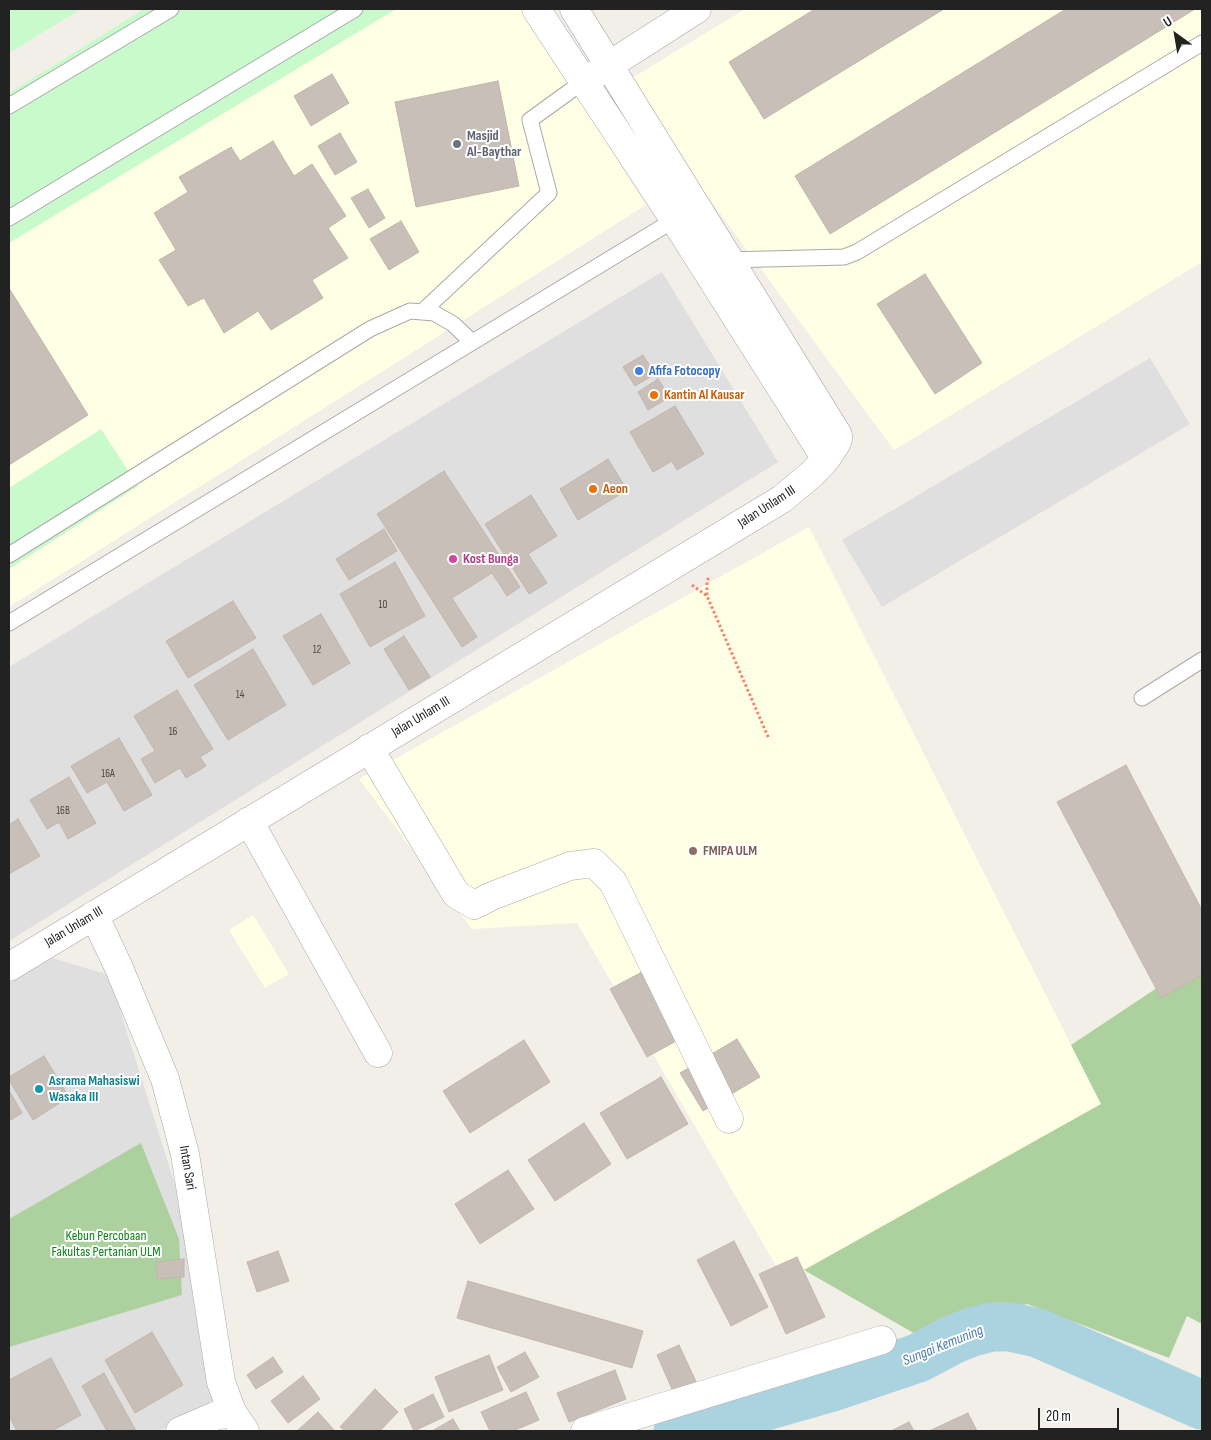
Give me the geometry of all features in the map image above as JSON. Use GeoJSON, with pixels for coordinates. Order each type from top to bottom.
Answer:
{"type":"FeatureCollection","features":[{"type":"Feature","properties":{"kind":"street"},"geometry":{"type":"LineString","coordinates":[[536,9],[584,81],[685,213],[728,260]]}},
{"type":"Feature","properties":{"kind":"street"},"geometry":{"type":"LineString","coordinates":[[574,9],[610,65],[685,213],[826,459]]}},
{"type":"Feature","properties":{"kind":"street"},"geometry":{"type":"LineString","coordinates":[[584,81],[698,9]]}},
{"type":"Feature","properties":{"kind":"street","name":"Jalan Unlam III"},"geometry":{"type":"LineString","coordinates":[[9,967],[782,499],[813,474],[836,444],[838,434],[728,260]]}},
{"type":"Feature","properties":{"kind":"street"},"geometry":{"type":"LineString","coordinates":[[369,748],[456,894],[474,906],[492,896],[570,866],[594,863],[613,882],[729,1119]]}},
{"type":"Feature","properties":{"kind":"street"},"geometry":{"type":"LineString","coordinates":[[248,821],[378,1053]]}},
{"type":"Feature","properties":{"kind":"street","name":"Intan Sari"},"geometry":{"type":"LineString","coordinates":[[94,914],[119,968],[165,1079],[185,1154],[221,1382],[238,1422]]}},
{"type":"Feature","properties":{"kind":"street"},"geometry":{"type":"LineString","coordinates":[[585,1431],[882,1340]]}},
{"type":"Feature","properties":{"kind":"street"},"geometry":{"type":"LineString","coordinates":[[180,1431],[215,1416],[238,1422]]}},
{"type":"Feature","properties":{"kind":"lane"},"geometry":{"type":"LineString","coordinates":[[9,106],[171,9]]}},
{"type":"Feature","properties":{"kind":"lane"},"geometry":{"type":"LineString","coordinates":[[9,218],[355,9]]}},
{"type":"Feature","properties":{"kind":"lane"},"geometry":{"type":"LineString","coordinates":[[728,260],[844,257],[857,252],[1202,43]]}},
{"type":"Feature","properties":{"kind":"lane"},"geometry":{"type":"LineString","coordinates":[[422,312],[549,193],[530,120],[584,81]]}},
{"type":"Feature","properties":{"kind":"lane"},"geometry":{"type":"LineString","coordinates":[[9,623],[685,213]]}},
{"type":"Feature","properties":{"kind":"lane"},"geometry":{"type":"LineString","coordinates":[[9,555],[370,329],[410,311],[434,313],[453,324],[472,342]]}},
{"type":"Feature","properties":{"kind":"lane"},"geometry":{"type":"LineString","coordinates":[[1142,698],[1202,660]]}},
{"type":"Feature","properties":{"kind":"path"},"geometry":{"type":"LineString","coordinates":[[688,584],[694,586],[707,596],[769,739]]}},
{"type":"Feature","properties":{"kind":"shaded area"},"geometry":{"type":"Polygon","coordinates":[[[348,9],[522,9],[646,205],[9,607],[9,222],[348,9]]]}},
{"type":"Feature","properties":{"kind":"shaded area"},"geometry":{"type":"Polygon","coordinates":[[[745,9],[1202,9],[1202,262],[894,450],[624,83],[745,9]]]}},
{"type":"Feature","properties":{"kind":"shaded area"},"geometry":{"type":"Polygon","coordinates":[[[662,272],[778,462],[9,941],[9,667],[662,272]]]}},
{"type":"Feature","properties":{"kind":"shaded area"},"geometry":{"type":"Polygon","coordinates":[[[1150,358],[1190,424],[882,607],[842,540],[1150,358]]]}},
{"type":"Feature","properties":{"kind":"shaded area","name":"FMIPA ULM"},"geometry":{"type":"Polygon","coordinates":[[[809,527],[1101,1104],[786,1283],[577,923],[472,929],[359,779],[809,527]]]}},
{"type":"Feature","properties":{"kind":"shaded area"},"geometry":{"type":"Polygon","coordinates":[[[253,915],[289,974],[265,988],[229,930],[253,915]]]}},
{"type":"Feature","properties":{"kind":"shaded area"},"geometry":{"type":"Polygon","coordinates":[[[49,957],[109,975],[187,1223],[217,1409],[157,1431],[9,1431],[9,982],[49,957]]]}},
{"type":"Feature","properties":{"kind":"green space"},"geometry":{"type":"Polygon","coordinates":[[[9,9],[81,9],[9,53],[9,9]]]}},
{"type":"Feature","properties":{"kind":"green space"},"geometry":{"type":"Polygon","coordinates":[[[144,9],[396,9],[9,243],[9,93],[144,9]]]}},
{"type":"Feature","properties":{"kind":"green space"},"geometry":{"type":"Polygon","coordinates":[[[101,429],[138,486],[9,569],[9,488],[101,429]]]}},
{"type":"Feature","properties":{"kind":"green space"},"geometry":{"type":"Polygon","coordinates":[[[1202,958],[1202,1324],[1187,1316],[1169,1358],[1027,1304],[917,1335],[804,1270],[1101,1104],[1071,1045],[1202,958]]]}},
{"type":"Feature","properties":{"kind":"green space","name":"Kebun Percobaan Fakultas Pertanian ULM"},"geometry":{"type":"Polygon","coordinates":[[[141,1143],[179,1239],[182,1295],[9,1347],[9,1219],[141,1143]]]}},
{"type":"Feature","properties":{"kind":"building"},"geometry":{"type":"Polygon","coordinates":[[[815,9],[944,9],[764,119],[729,62],[815,9]]]}},
{"type":"Feature","properties":{"kind":"building"},"geometry":{"type":"Polygon","coordinates":[[[1066,9],[1195,9],[830,234],[795,176],[1066,9]]]}},
{"type":"Feature","properties":{"kind":"building"},"geometry":{"type":"Polygon","coordinates":[[[332,74],[349,103],[311,126],[294,96],[332,74]]]}},
{"type":"Feature","properties":{"kind":"building","name":"Masjid Al-Baythar"},"geometry":{"type":"Polygon","coordinates":[[[498,81],[519,186],[416,207],[395,102],[498,81]]]}},
{"type":"Feature","properties":{"kind":"building"},"geometry":{"type":"Polygon","coordinates":[[[340,133],[357,162],[335,175],[318,146],[340,133]]]}},
{"type":"Feature","properties":{"kind":"building"},"geometry":{"type":"Polygon","coordinates":[[[273,141],[294,176],[312,164],[346,216],[328,228],[348,258],[312,280],[323,298],[271,330],[258,311],[224,333],[204,298],[188,306],[159,260],[176,250],[154,213],[188,192],[179,177],[231,147],[240,161],[273,141]]]}},
{"type":"Feature","properties":{"kind":"building"},"geometry":{"type":"Polygon","coordinates":[[[368,189],[385,218],[369,228],[351,198],[368,189]]]}},
{"type":"Feature","properties":{"kind":"building"},"geometry":{"type":"Polygon","coordinates":[[[401,221],[419,252],[389,270],[370,239],[401,221]]]}},
{"type":"Feature","properties":{"kind":"building"},"geometry":{"type":"Polygon","coordinates":[[[925,274],[982,363],[935,394],[877,304],[925,274]]]}},
{"type":"Feature","properties":{"kind":"building"},"geometry":{"type":"Polygon","coordinates":[[[9,288],[88,415],[9,465],[9,288]]]}},
{"type":"Feature","properties":{"kind":"building","name":"Afifa Fotocopy"},"geometry":{"type":"Polygon","coordinates":[[[643,355],[655,374],[635,386],[623,367],[643,355]]]}},
{"type":"Feature","properties":{"kind":"building","name":"Kantin Al Kausar"},"geometry":{"type":"Polygon","coordinates":[[[658,379],[670,397],[648,410],[638,392],[658,379]]]}},
{"type":"Feature","properties":{"kind":"building"},"geometry":{"type":"Polygon","coordinates":[[[675,406],[704,454],[677,470],[672,461],[653,472],[630,432],[675,406]]]}},
{"type":"Feature","properties":{"kind":"building","name":"Aeon"},"geometry":{"type":"Polygon","coordinates":[[[608,459],[627,490],[578,520],[560,489],[608,459]]]}},
{"type":"Feature","properties":{"kind":"building","name":"Kost Bunga"},"geometry":{"type":"Polygon","coordinates":[[[444,471],[520,587],[507,596],[492,573],[452,598],[477,637],[462,647],[377,514],[444,471]]]}},
{"type":"Feature","properties":{"kind":"building"},"geometry":{"type":"Polygon","coordinates":[[[531,495],[557,536],[528,554],[547,583],[529,594],[485,524],[531,495]]]}},
{"type":"Feature","properties":{"kind":"building"},"geometry":{"type":"Polygon","coordinates":[[[384,529],[397,551],[349,580],[336,559],[384,529]]]}},
{"type":"Feature","properties":{"kind":"building"},"geometry":{"type":"Polygon","coordinates":[[[395,562],[425,616],[370,647],[340,594],[395,562]]]}},
{"type":"Feature","properties":{"kind":"building"},"geometry":{"type":"Polygon","coordinates":[[[233,601],[256,638],[188,678],[166,641],[233,601]]]}},
{"type":"Feature","properties":{"kind":"building"},"geometry":{"type":"Polygon","coordinates":[[[321,614],[350,663],[313,685],[283,636],[321,614]]]}},
{"type":"Feature","properties":{"kind":"building"},"geometry":{"type":"Polygon","coordinates":[[[404,636],[430,677],[409,690],[384,649],[404,636]]]}},
{"type":"Feature","properties":{"kind":"building"},"geometry":{"type":"Polygon","coordinates":[[[253,649],[286,705],[228,740],[194,685],[253,649]]]}},
{"type":"Feature","properties":{"kind":"building"},"geometry":{"type":"Polygon","coordinates":[[[177,690],[213,749],[200,757],[206,766],[186,778],[180,768],[155,783],[141,759],[155,751],[134,716],[177,690]]]}},
{"type":"Feature","properties":{"kind":"building"},"geometry":{"type":"Polygon","coordinates":[[[119,738],[152,795],[124,811],[107,782],[87,793],[71,766],[119,738]]]}},
{"type":"Feature","properties":{"kind":"building"},"geometry":{"type":"Polygon","coordinates":[[[1126,765],[1202,910],[1202,975],[1161,998],[1057,802],[1126,765]]]}},
{"type":"Feature","properties":{"kind":"building"},"geometry":{"type":"Polygon","coordinates":[[[69,777],[96,823],[68,839],[59,822],[47,829],[30,800],[69,777]]]}},
{"type":"Feature","properties":{"kind":"building"},"geometry":{"type":"Polygon","coordinates":[[[18,819],[40,856],[9,874],[9,825],[18,819]]]}},
{"type":"Feature","properties":{"kind":"building"},"geometry":{"type":"Polygon","coordinates":[[[642,972],[678,1040],[647,1057],[610,989],[642,972]]]}},
{"type":"Feature","properties":{"kind":"building"},"geometry":{"type":"Polygon","coordinates":[[[737,1039],[760,1077],[703,1111],[680,1073],[737,1039]]]}},
{"type":"Feature","properties":{"kind":"building"},"geometry":{"type":"Polygon","coordinates":[[[524,1040],[550,1082],[470,1133],[443,1091],[524,1040]]]}},
{"type":"Feature","properties":{"kind":"building","name":"Asrama Mahasiswi Wasaka III"},"geometry":{"type":"Polygon","coordinates":[[[44,1056],[69,1097],[33,1120],[9,1077],[44,1056]]]}},
{"type":"Feature","properties":{"kind":"building"},"geometry":{"type":"Polygon","coordinates":[[[661,1077],[688,1124],[627,1159],[600,1113],[661,1077]]]}},
{"type":"Feature","properties":{"kind":"building"},"geometry":{"type":"Polygon","coordinates":[[[9,1090],[22,1113],[9,1121],[9,1090]]]}},
{"type":"Feature","properties":{"kind":"building"},"geometry":{"type":"Polygon","coordinates":[[[584,1123],[611,1164],[555,1201],[528,1160],[584,1123]]]}},
{"type":"Feature","properties":{"kind":"building"},"geometry":{"type":"Polygon","coordinates":[[[508,1170],[534,1209],[480,1244],[455,1204],[508,1170]]]}},
{"type":"Feature","properties":{"kind":"building"},"geometry":{"type":"Polygon","coordinates":[[[734,1241],[768,1307],[731,1326],[697,1260],[734,1241]]]}},
{"type":"Feature","properties":{"kind":"building"},"geometry":{"type":"Polygon","coordinates":[[[278,1251],[289,1281],[257,1292],[247,1262],[278,1251]]]}},
{"type":"Feature","properties":{"kind":"building"},"geometry":{"type":"Polygon","coordinates":[[[797,1257],[825,1317],[786,1334],[759,1274],[797,1257]]]}},
{"type":"Feature","properties":{"kind":"building"},"geometry":{"type":"Polygon","coordinates":[[[184,1259],[184,1277],[157,1279],[156,1262],[184,1259]]]}},
{"type":"Feature","properties":{"kind":"building"},"geometry":{"type":"Polygon","coordinates":[[[468,1281],[643,1331],[632,1368],[457,1318],[468,1281]]]}},
{"type":"Feature","properties":{"kind":"building"},"geometry":{"type":"Polygon","coordinates":[[[152,1332],[183,1385],[135,1413],[105,1360],[152,1332]]]}},
{"type":"Feature","properties":{"kind":"building"},"geometry":{"type":"Polygon","coordinates":[[[679,1345],[698,1386],[675,1396],[657,1355],[679,1345]]]}},
{"type":"Feature","properties":{"kind":"building"},"geometry":{"type":"Polygon","coordinates":[[[525,1352],[539,1377],[511,1392],[497,1367],[525,1352]]]}},
{"type":"Feature","properties":{"kind":"building"},"geometry":{"type":"Polygon","coordinates":[[[489,1355],[503,1390],[449,1412],[435,1377],[489,1355]]]}},
{"type":"Feature","properties":{"kind":"building"},"geometry":{"type":"Polygon","coordinates":[[[273,1357],[283,1372],[256,1389],[247,1375],[273,1357]]]}},
{"type":"Feature","properties":{"kind":"building"},"geometry":{"type":"Polygon","coordinates":[[[51,1358],[81,1415],[52,1431],[17,1431],[9,1416],[9,1380],[51,1358]]]}},
{"type":"Feature","properties":{"kind":"building"},"geometry":{"type":"Polygon","coordinates":[[[615,1370],[626,1399],[569,1422],[557,1393],[615,1370]]]}},
{"type":"Feature","properties":{"kind":"building"},"geometry":{"type":"Polygon","coordinates":[[[104,1373],[136,1431],[107,1431],[82,1386],[104,1373]]]}},
{"type":"Feature","properties":{"kind":"building"},"geometry":{"type":"Polygon","coordinates":[[[303,1376],[320,1399],[288,1423],[271,1401],[303,1376]]]}},
{"type":"Feature","properties":{"kind":"building"},"geometry":{"type":"Polygon","coordinates":[[[375,1389],[398,1412],[380,1431],[345,1431],[340,1427],[375,1389]]]}},
{"type":"Feature","properties":{"kind":"building"},"geometry":{"type":"Polygon","coordinates":[[[526,1392],[539,1420],[513,1431],[490,1431],[481,1412],[526,1392]]]}},
{"type":"Feature","properties":{"kind":"building"},"geometry":{"type":"Polygon","coordinates":[[[433,1394],[444,1417],[414,1431],[404,1409],[433,1394]]]}},
{"type":"Feature","properties":{"kind":"building"},"geometry":{"type":"Polygon","coordinates":[[[318,1412],[335,1431],[297,1431],[318,1412]]]}},
{"type":"Feature","properties":{"kind":"building"},"geometry":{"type":"Polygon","coordinates":[[[968,1413],[977,1431],[929,1431],[968,1413]]]}},
{"type":"Feature","properties":{"kind":"building"},"geometry":{"type":"Polygon","coordinates":[[[453,1419],[460,1431],[432,1431],[453,1419]]]}},
{"type":"Feature","properties":{"kind":"building"},"geometry":{"type":"Polygon","coordinates":[[[909,1422],[914,1431],[891,1431],[909,1422]]]}},
{"type":"Feature","properties":{"kind":"waterway","name":"Sungai Kemuning"},"geometry":{"type":"LineString","coordinates":[[678,1431],[829,1388],[918,1358],[952,1340],[991,1327],[1010,1327],[1038,1333],[1202,1405]]}},
{"type":"Feature","properties":{"kind":"place","name":"Masjid Al-Baythar"},"geometry":{"type":"Point","coordinates":[457,144]}},
{"type":"Feature","properties":{"kind":"place","name":"Afifa Fotocopy"},"geometry":{"type":"Point","coordinates":[639,371]}},
{"type":"Feature","properties":{"kind":"place","name":"Kantin Al Kausar"},"geometry":{"type":"Point","coordinates":[654,395]}},
{"type":"Feature","properties":{"kind":"place","name":"Aeon"},"geometry":{"type":"Point","coordinates":[593,489]}},
{"type":"Feature","properties":{"kind":"place","name":"Kost Bunga"},"geometry":{"type":"Point","coordinates":[453,559]}},
{"type":"Feature","properties":{"kind":"place","name":"FMIPA ULM"},"geometry":{"type":"Point","coordinates":[693,851]}},
{"type":"Feature","properties":{"kind":"place","name":"Asrama Mahasiswi Wasaka III"},"geometry":{"type":"Point","coordinates":[39,1089]}}]}
